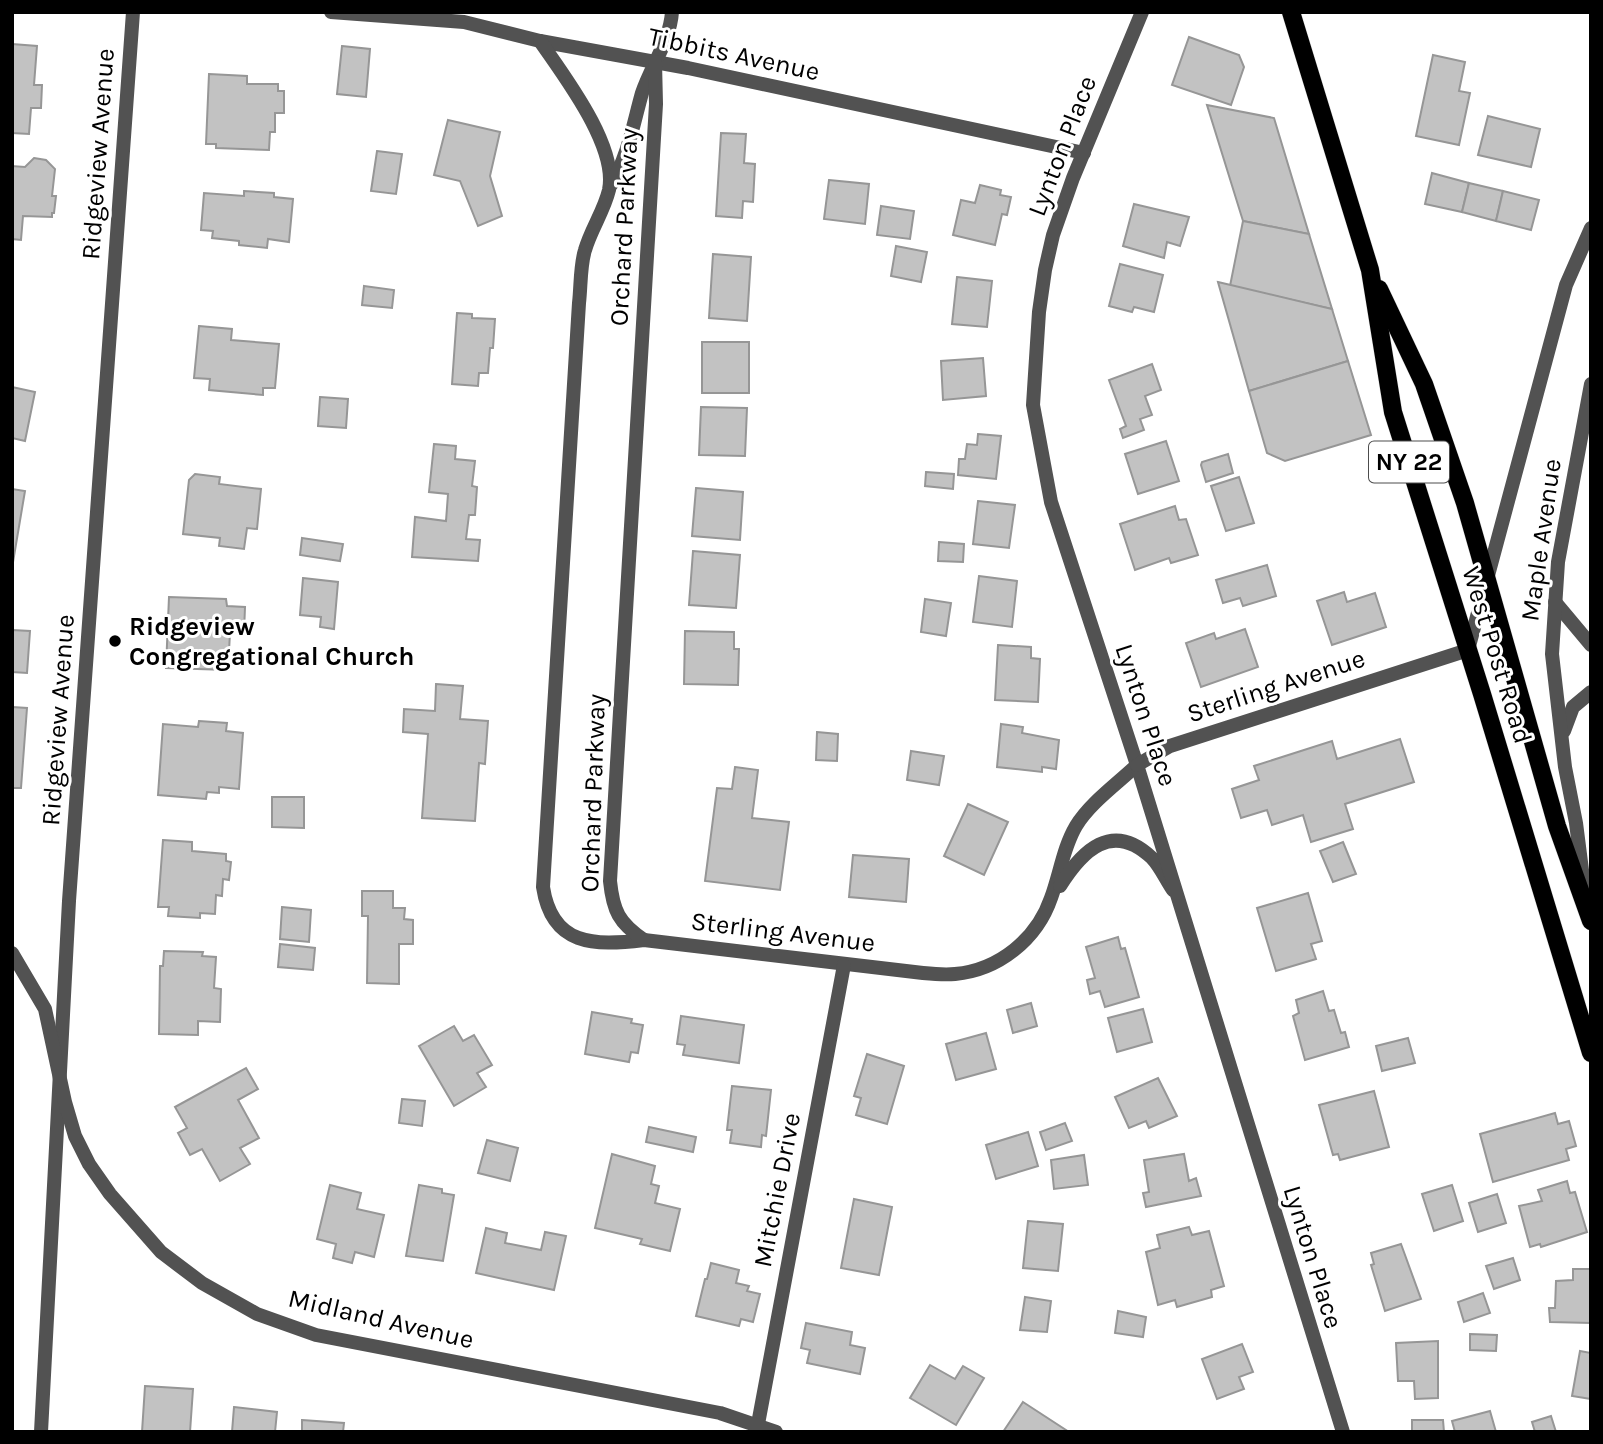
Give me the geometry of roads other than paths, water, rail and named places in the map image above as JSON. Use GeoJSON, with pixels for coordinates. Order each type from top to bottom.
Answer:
{"type":"FeatureCollection","features":[{"type":"Feature","properties":{"kind":"main road","name":"West Post Road"},"geometry":{"type":"LineString","coordinates":[[1291,12],[1370,270],[1393,412],[1591,1053]]}},
{"type":"Feature","properties":{"kind":"main road","name":"West Post Road"},"geometry":{"type":"LineString","coordinates":[[1370,270],[1424,384],[1465,503],[1558,826],[1589,917]]}},
{"type":"Feature","properties":{"kind":"street","name":"Ridgeview Avenue"},"geometry":{"type":"LineString","coordinates":[[41,1432],[69,901],[133,12]]}},
{"type":"Feature","properties":{"kind":"street","name":"Tibbits Avenue"},"geometry":{"type":"LineString","coordinates":[[331,12],[464,22],[540,41],[655,62],[1084,153]]}},
{"type":"Feature","properties":{"kind":"street"},"geometry":{"type":"LineString","coordinates":[[655,62],[666,38],[671,12]]}},
{"type":"Feature","properties":{"kind":"street","name":"Lynton Place"},"geometry":{"type":"LineString","coordinates":[[1142,12],[1053,235],[1039,312],[1034,405],[1051,502],[1137,765],[1343,1432]]}},
{"type":"Feature","properties":{"kind":"street","name":"Orchard Parkway"},"geometry":{"type":"LineString","coordinates":[[540,41],[574,90],[604,148],[610,172],[609,189]]}},
{"type":"Feature","properties":{"kind":"street","name":"Orchard Parkway"},"geometry":{"type":"LineString","coordinates":[[644,940],[603,943],[575,937],[562,930],[552,919],[546,906],[543,887],[584,251],[609,189],[621,168],[643,92],[655,62]]}},
{"type":"Feature","properties":{"kind":"street","name":"Orchard Parkway"},"geometry":{"type":"LineString","coordinates":[[644,940],[625,928],[616,913],[611,899],[610,881],[656,104],[655,62]]}},
{"type":"Feature","properties":{"kind":"street","name":"Maple Avenue"},"geometry":{"type":"LineString","coordinates":[[1468,650],[1566,285],[1591,228]]}},
{"type":"Feature","properties":{"kind":"street","name":"Maple Avenue"},"geometry":{"type":"LineString","coordinates":[[1589,917],[1552,654],[1558,562],[1591,384]]}},
{"type":"Feature","properties":{"kind":"street"},"geometry":{"type":"LineString","coordinates":[[1555,602],[1591,645]]}},
{"type":"Feature","properties":{"kind":"street","name":"Sterling Avenue"},"geometry":{"type":"LineString","coordinates":[[1051,899],[1068,841],[1077,823],[1137,765],[1170,746],[1468,650]]}},
{"type":"Feature","properties":{"kind":"street"},"geometry":{"type":"LineString","coordinates":[[1562,739],[1573,707],[1591,692]]}},
{"type":"Feature","properties":{"kind":"street","name":"Sterling Avenue"},"geometry":{"type":"LineString","coordinates":[[644,940],[844,965],[955,974],[973,971],[1002,960],[1020,945],[1040,922],[1072,867],[1085,853],[1101,842],[1114,841],[1132,845],[1153,859],[1177,895]]}},
{"type":"Feature","properties":{"kind":"street","name":"Midland Avenue"},"geometry":{"type":"LineString","coordinates":[[12,953],[45,1009],[75,1136],[89,1164],[110,1194],[162,1252],[202,1283],[257,1314],[316,1335],[720,1413],[776,1432]]}},
{"type":"Feature","properties":{"kind":"street","name":"Mitchie Drive"},"geometry":{"type":"LineString","coordinates":[[758,1424],[844,965]]}},
{"type":"Feature","properties":{"kind":"place","name":"Ridgeview Congregational Church"},"geometry":{"type":"Point","coordinates":[115,641]}}]}
